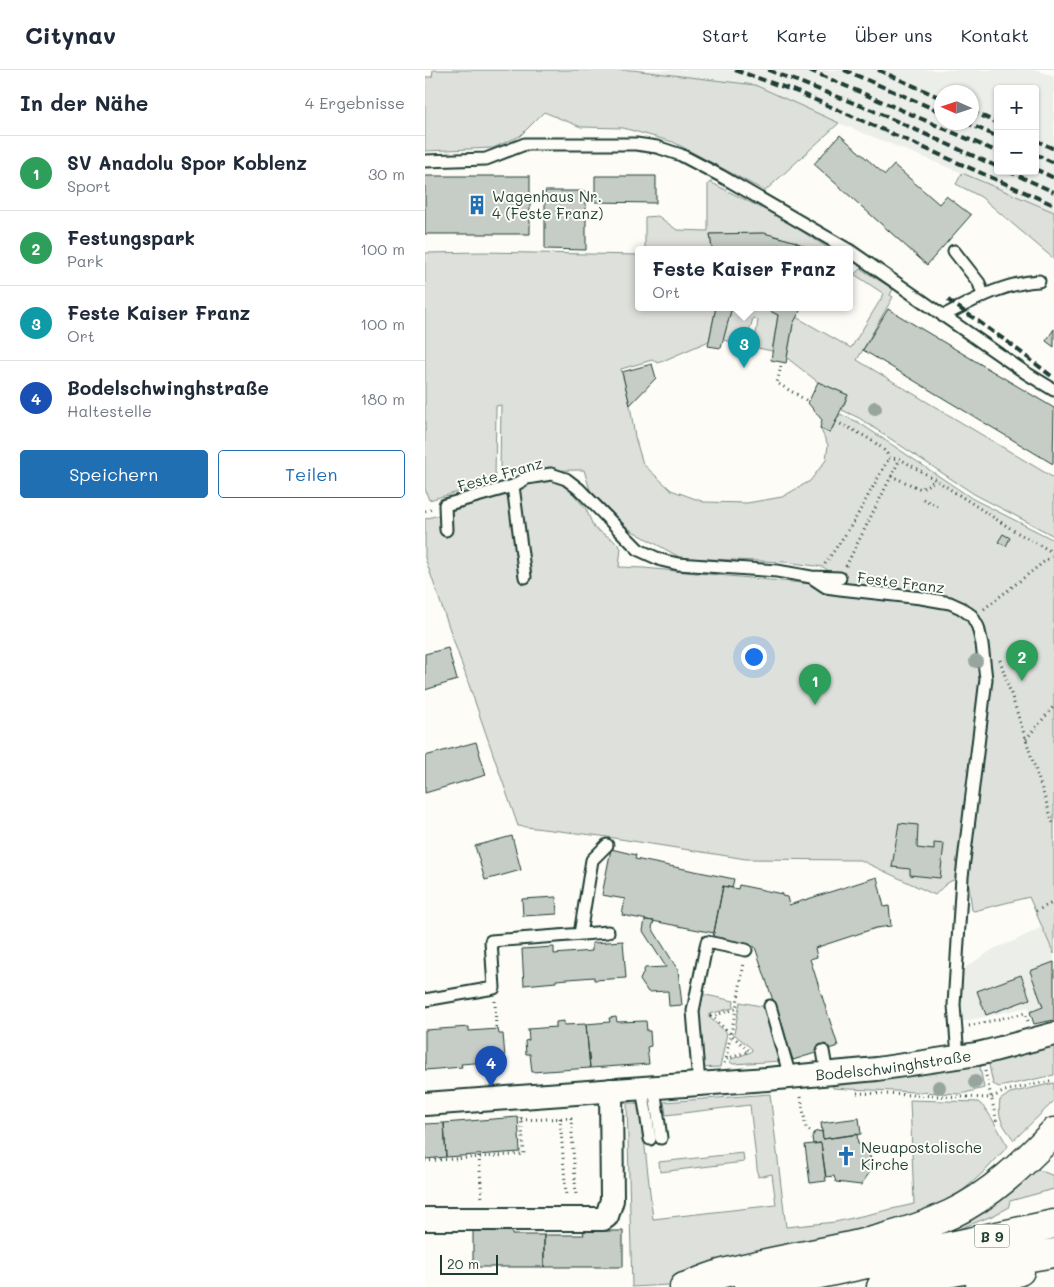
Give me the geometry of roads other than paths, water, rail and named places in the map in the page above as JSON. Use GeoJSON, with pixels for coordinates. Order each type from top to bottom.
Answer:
{"type":"FeatureCollection","features":[{"type":"Feature","properties":{"kind":"highway"},"geometry":{"type":"LineString","coordinates":[[685,1287],[719,1274],[891,1236],[939,1219],[959,1210],[995,1186],[1026,1160],[1054,1132]]}},
{"type":"Feature","properties":{"kind":"highway","name":"B 9"},"geometry":{"type":"LineString","coordinates":[[748,1287],[801,1278],[1054,1224]]}},
{"type":"Feature","properties":{"kind":"highway"},"geometry":{"type":"LineString","coordinates":[[980,1287],[1030,1267],[1054,1254]]}},
{"type":"Feature","properties":{"kind":"highway","name":"B 9"},"geometry":{"type":"LineString","coordinates":[[881,1287],[1001,1262],[1054,1254]]}},
{"type":"Feature","properties":{"kind":"street","name":"Bodelschwinghstraße"},"geometry":{"type":"LineString","coordinates":[[425,1104],[877,1069],[974,1054],[1054,1034]]}},
{"type":"Feature","properties":{"kind":"street"},"geometry":{"type":"LineString","coordinates":[[425,1219],[603,1219],[607,1216],[612,1200],[611,1090]]}},
{"type":"Feature","properties":{"kind":"lane"},"geometry":{"type":"LineString","coordinates":[[425,161],[486,159],[525,144],[636,144],[657,147],[681,155],[721,176],[841,246]]}},
{"type":"Feature","properties":{"kind":"lane"},"geometry":{"type":"LineString","coordinates":[[954,251],[979,283],[983,296]]}},
{"type":"Feature","properties":{"kind":"lane"},"geometry":{"type":"LineString","coordinates":[[853,253],[1054,390]]}},
{"type":"Feature","properties":{"kind":"lane"},"geometry":{"type":"LineString","coordinates":[[943,316],[999,289],[1039,281]]}},
{"type":"Feature","properties":{"kind":"lane","name":"Feste Franz"},"geometry":{"type":"LineString","coordinates":[[446,530],[445,505],[513,486],[527,478],[551,474],[566,478],[639,550],[661,560],[678,564],[777,572],[811,577],[826,587],[839,590],[921,598],[950,603],[961,608],[971,616],[978,627],[983,644],[986,679],[962,877],[963,946],[954,1006],[974,1054]]}},
{"type":"Feature","properties":{"kind":"lane"},"geometry":{"type":"LineString","coordinates":[[513,486],[525,577]]}},
{"type":"Feature","properties":{"kind":"lane"},"geometry":{"type":"LineString","coordinates":[[811,577],[840,578]]}},
{"type":"Feature","properties":{"kind":"lane"},"geometry":{"type":"LineString","coordinates":[[580,934],[591,860],[607,845]]}},
{"type":"Feature","properties":{"kind":"lane"},"geometry":{"type":"LineString","coordinates":[[425,1000],[494,988],[491,941],[608,932]]}},
{"type":"Feature","properties":{"kind":"lane"},"geometry":{"type":"LineString","coordinates":[[699,1084],[693,1011],[707,942],[747,950]]}},
{"type":"Feature","properties":{"kind":"lane"},"geometry":{"type":"LineString","coordinates":[[769,1006],[787,1066],[788,1077]]}},
{"type":"Feature","properties":{"kind":"lane"},"geometry":{"type":"LineString","coordinates":[[823,1051],[827,1074]]}},
{"type":"Feature","properties":{"kind":"lane"},"geometry":{"type":"LineString","coordinates":[[648,1088],[655,1138]]}},
{"type":"Feature","properties":{"kind":"railway"},"geometry":{"type":"LineString","coordinates":[[735,70],[795,91],[1054,205]]}},
{"type":"Feature","properties":{"kind":"railway"},"geometry":{"type":"LineString","coordinates":[[768,70],[872,110],[994,165]]}},
{"type":"Feature","properties":{"kind":"railway"},"geometry":{"type":"LineString","coordinates":[[809,70],[994,150]]}},
{"type":"Feature","properties":{"kind":"railway"},"geometry":{"type":"LineString","coordinates":[[844,70],[934,109]]}},
{"type":"Feature","properties":{"kind":"railway"},"geometry":{"type":"LineString","coordinates":[[878,70],[934,95]]}},
{"type":"Feature","properties":{"kind":"railway"},"geometry":{"type":"LineString","coordinates":[[979,115],[994,121]]}},
{"type":"Feature","properties":{"kind":"railway"},"geometry":{"type":"LineString","coordinates":[[979,128],[994,135]]}},
{"type":"Feature","properties":{"kind":"railway"},"geometry":{"type":"LineString","coordinates":[[1039,142],[1054,149]]}},
{"type":"Feature","properties":{"kind":"railway"},"geometry":{"type":"LineString","coordinates":[[1039,156],[1054,163]]}},
{"type":"Feature","properties":{"kind":"railway"},"geometry":{"type":"LineString","coordinates":[[1039,171],[1054,178]]}},
{"type":"Feature","properties":{"kind":"railway"},"geometry":{"type":"LineString","coordinates":[[1017,175],[1054,192]]}},
{"type":"Feature","properties":{"kind":"railway"},"geometry":{"type":"LineString","coordinates":[[948,300],[1009,343],[1054,378]]}},
{"type":"Feature","properties":{"kind":"place","name":"Wagenhaus Nr. 4 (Feste Franz)"},"geometry":{"type":"Point","coordinates":[477,205]}},
{"type":"Feature","properties":{"kind":"place","name":"Feste Kaiser Franz"},"geometry":{"type":"Point","coordinates":[744,368]}},
{"type":"Feature","properties":{"kind":"place","name":"Festungspark"},"geometry":{"type":"Point","coordinates":[1022,681]}},
{"type":"Feature","properties":{"kind":"place","name":"SV Anadolu Spor Koblenz"},"geometry":{"type":"Point","coordinates":[815,705]}},
{"type":"Feature","properties":{"kind":"place","name":"Bodelschwinghstraße"},"geometry":{"type":"Point","coordinates":[491,1087]}},
{"type":"Feature","properties":{"kind":"place","name":"Neuapostolische Kirche"},"geometry":{"type":"Point","coordinates":[846,1156]}}]}
